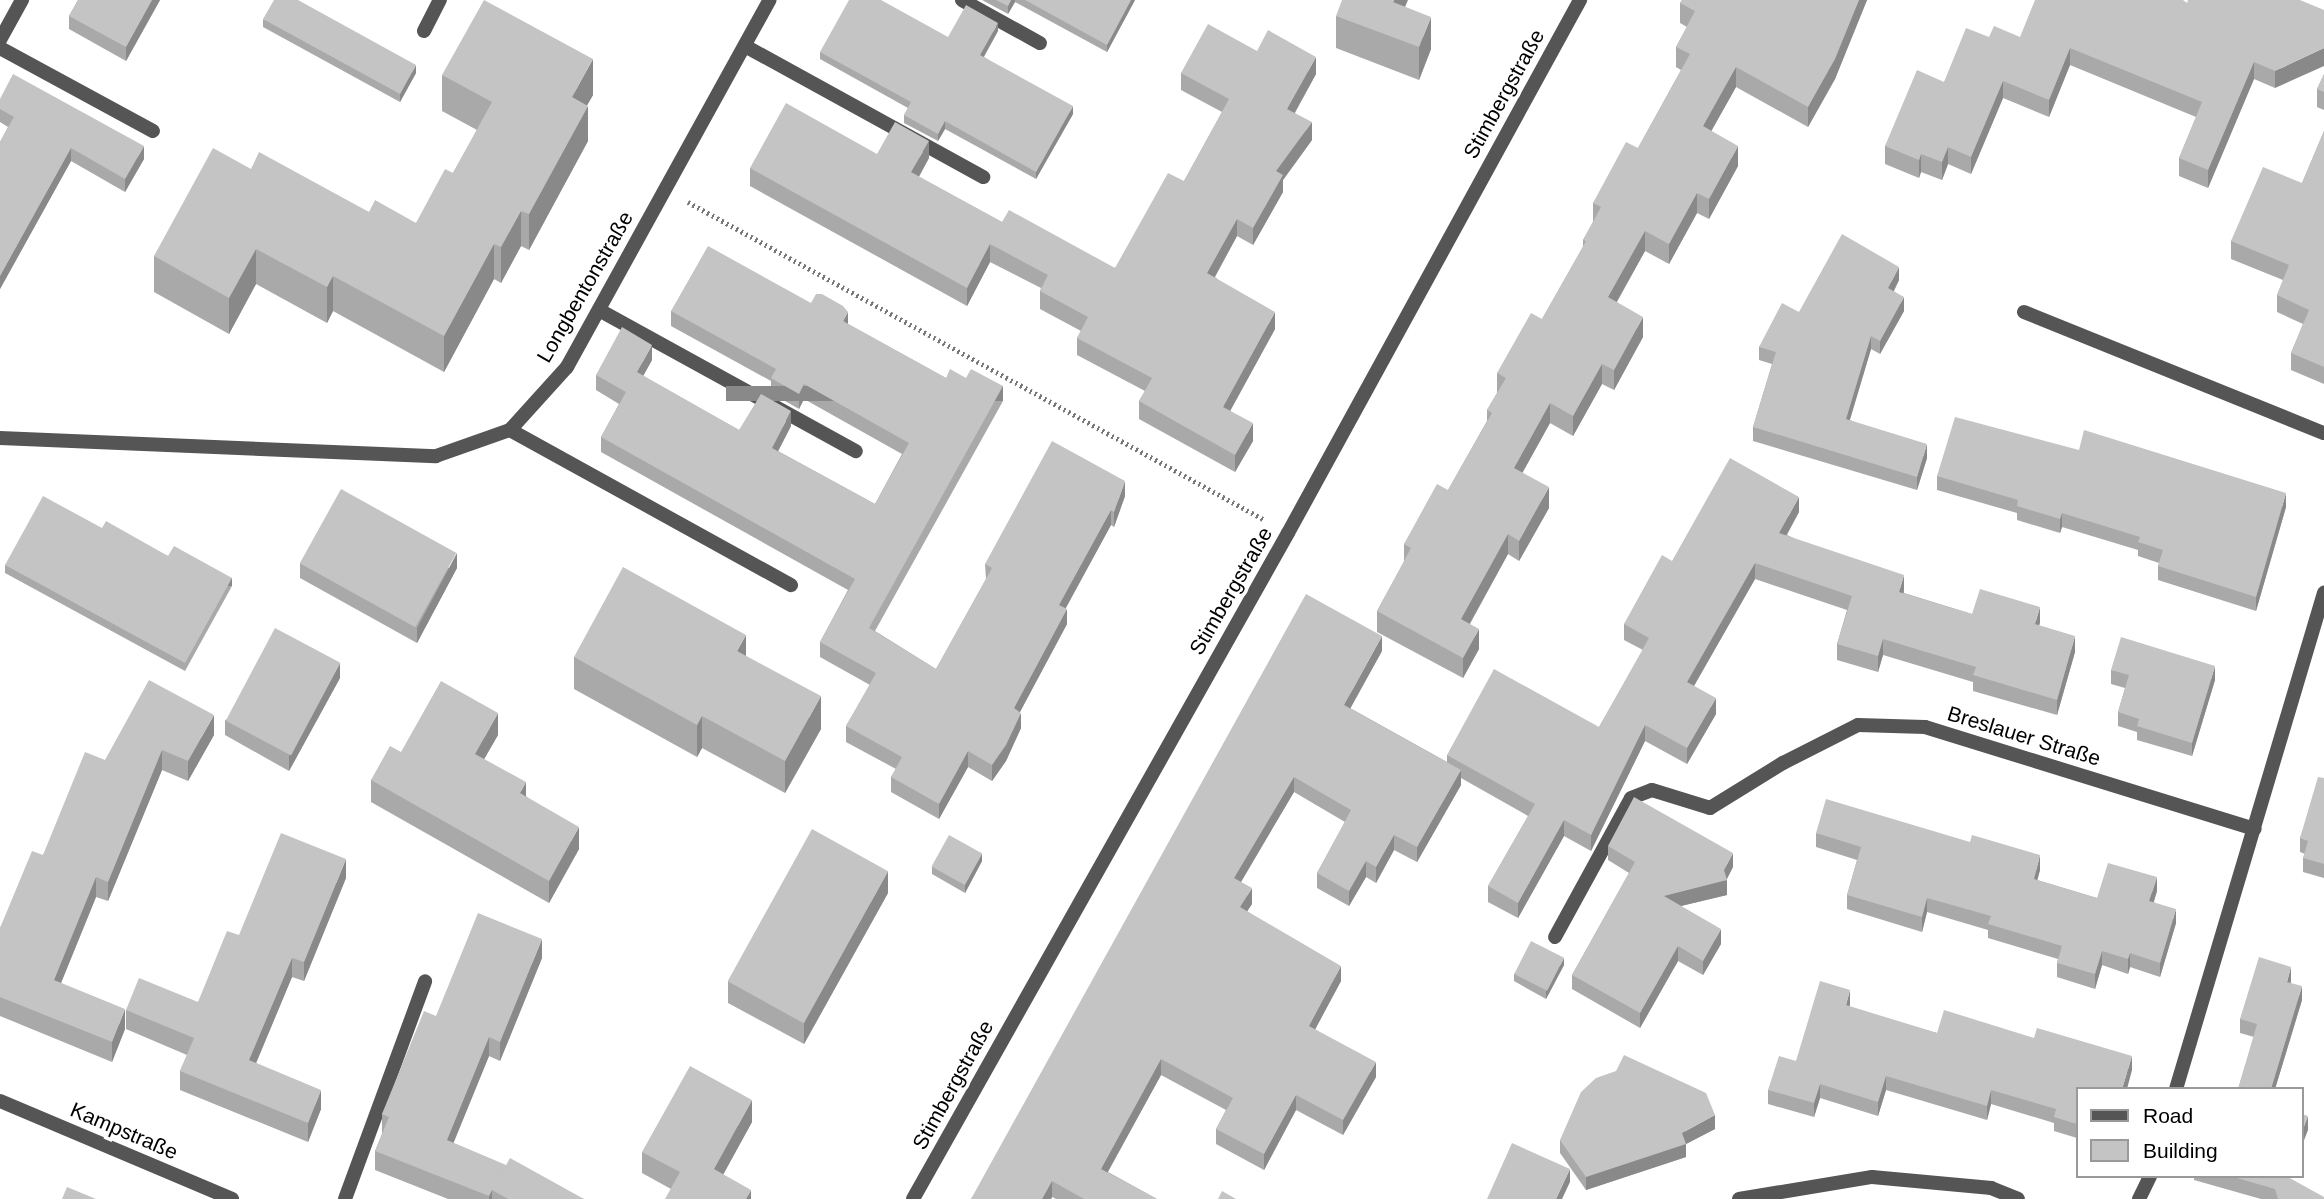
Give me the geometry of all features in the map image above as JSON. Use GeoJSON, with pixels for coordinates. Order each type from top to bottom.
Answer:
{"type":"FeatureCollection","features":[{"type":"Feature","properties":{"kind":"street"},"geometry":{"type":"LineString","coordinates":[[0,40],[22,0]]}},
{"type":"Feature","properties":{"kind":"street"},"geometry":{"type":"LineString","coordinates":[[424,31],[440,0]]}},
{"type":"Feature","properties":{"kind":"street","name":"Longbentonstraße"},"geometry":{"type":"LineString","coordinates":[[0,438],[436,456],[509,430],[567,367],[770,0]]}},
{"type":"Feature","properties":{"kind":"street"},"geometry":{"type":"LineString","coordinates":[[962,0],[1040,43]]}},
{"type":"Feature","properties":{"kind":"street","name":"Stimbergstraße"},"geometry":{"type":"LineString","coordinates":[[913,1199],[1288,533],[1580,0]]}},
{"type":"Feature","properties":{"kind":"street"},"geometry":{"type":"LineString","coordinates":[[746,46],[984,177]]}},
{"type":"Feature","properties":{"kind":"street"},"geometry":{"type":"LineString","coordinates":[[0,48],[153,131]]}},
{"type":"Feature","properties":{"kind":"street"},"geometry":{"type":"LineString","coordinates":[[599,310],[856,451]]}},
{"type":"Feature","properties":{"kind":"street"},"geometry":{"type":"LineString","coordinates":[[2024,312],[2324,433]]}},
{"type":"Feature","properties":{"kind":"street"},"geometry":{"type":"LineString","coordinates":[[509,430],[791,585]]}},
{"type":"Feature","properties":{"kind":"street"},"geometry":{"type":"LineString","coordinates":[[2177,1087],[2324,593]]}},
{"type":"Feature","properties":{"kind":"street","name":"Breslauer Straße"},"geometry":{"type":"LineString","coordinates":[[1555,937],[1631,798],[1652,790],[1710,808],[1783,763],[1858,725],[1925,727],[2255,830]]}},
{"type":"Feature","properties":{"kind":"street"},"geometry":{"type":"LineString","coordinates":[[345,1199],[425,982]]}},
{"type":"Feature","properties":{"kind":"street","name":"Kampstraße"},"geometry":{"type":"LineString","coordinates":[[0,1101],[232,1199]]}},
{"type":"Feature","properties":{"kind":"street"},"geometry":{"type":"LineString","coordinates":[[1739,1199],[1872,1177],[1991,1188],[2018,1199]]}},
{"type":"Feature","properties":{"kind":"street"},"geometry":{"type":"LineString","coordinates":[[2139,1199],[2149,1178]]}},
{"type":"Feature","properties":{"kind":"path"},"geometry":{"type":"LineString","coordinates":[[664,188],[1288,533]]}},
{"type":"Feature","properties":{"kind":"building"},"geometry":{"type":"Polygon","coordinates":[[[78,0],[152,0],[126,47],[69,16],[78,0]]]}},
{"type":"Feature","properties":{"kind":"building"},"geometry":{"type":"Polygon","coordinates":[[[274,0],[298,0],[416,65],[400,94],[263,19],[274,0]]]}},
{"type":"Feature","properties":{"kind":"building"},"geometry":{"type":"Polygon","coordinates":[[[484,0],[593,59],[572,97],[588,106],[529,214],[521,211],[501,247],[494,244],[444,336],[333,276],[327,287],[256,249],[229,298],[154,256],[213,148],[251,169],[259,152],[369,212],[375,200],[416,223],[445,169],[453,173],[492,102],[442,75],[484,0]]]}},
{"type":"Feature","properties":{"kind":"building"},"geometry":{"type":"Polygon","coordinates":[[[849,0],[881,0],[948,37],[966,5],[998,23],[980,55],[1073,106],[1036,172],[945,121],[938,134],[904,115],[911,102],[820,52],[849,0]]]}},
{"type":"Feature","properties":{"kind":"building"},"geometry":{"type":"Polygon","coordinates":[[[996,0],[1011,0],[1008,6],[996,0]]]}},
{"type":"Feature","properties":{"kind":"building"},"geometry":{"type":"Polygon","coordinates":[[[1025,0],[1131,0],[1107,45],[1025,0]]]}},
{"type":"Feature","properties":{"kind":"building"},"geometry":{"type":"Polygon","coordinates":[[[1342,0],[1394,0],[1393,2],[1431,17],[1419,47],[1336,16],[1342,0]]]}},
{"type":"Feature","properties":{"kind":"building"},"geometry":{"type":"Polygon","coordinates":[[[1682,0],[1859,0],[1835,59],[1808,107],[1736,67],[1703,126],[1738,146],[1709,199],[1697,193],[1669,244],[1645,231],[1608,297],[1643,317],[1614,370],[1602,364],[1573,416],[1550,403],[1514,468],[1549,487],[1519,541],[1508,534],[1461,619],[1479,629],[1463,658],[1377,611],[1411,548],[1404,544],[1437,484],[1448,490],[1492,413],[1487,410],[1506,378],[1497,373],[1531,313],[1542,319],[1586,241],[1583,240],[1601,207],[1593,203],[1626,142],[1638,148],[1690,54],[1676,47],[1695,11],[1680,3],[1682,0]]]}},
{"type":"Feature","properties":{"kind":"building"},"geometry":{"type":"Polygon","coordinates":[[[2035,0],[2183,0],[2187,3],[2188,0],[2300,0],[2324,10],[2324,48],[2275,71],[2254,62],[2208,170],[2179,158],[2202,102],[2070,48],[2049,100],[2003,81],[1971,157],[1948,147],[1942,162],[1921,154],[1919,160],[1885,146],[1917,70],[1944,82],[1966,28],[1989,37],[1994,26],[2020,37],[2035,0]]]}},
{"type":"Feature","properties":{"kind":"building"},"geometry":{"type":"Polygon","coordinates":[[[1208,24],[1257,51],[1268,30],[1316,57],[1287,109],[1312,122],[1276,171],[1283,175],[1253,228],[1237,219],[1207,273],[1275,312],[1223,407],[1253,423],[1235,455],[1139,401],[1152,378],[1077,338],[1088,317],[1040,291],[1048,275],[990,244],[967,288],[750,168],[786,103],[877,154],[895,122],[929,141],[911,172],[1002,222],[1009,210],[1115,268],[1168,173],[1184,181],[1229,99],[1181,73],[1208,24]]]}},
{"type":"Feature","properties":{"kind":"building"},"geometry":{"type":"Polygon","coordinates":[[[13,74],[144,146],[125,179],[71,148],[0,276],[0,142],[14,117],[0,109],[0,99],[13,74]]]}},
{"type":"Feature","properties":{"kind":"building"},"geometry":{"type":"Polygon","coordinates":[[[2324,74],[2324,92],[2317,89],[2324,74]]]}},
{"type":"Feature","properties":{"kind":"building"},"geometry":{"type":"Polygon","coordinates":[[[2324,131],[2324,367],[2291,353],[2309,310],[2277,295],[2289,265],[2231,241],[2263,167],[2302,183],[2324,131]]]}},
{"type":"Feature","properties":{"kind":"building"},"geometry":{"type":"Polygon","coordinates":[[[1842,234],[1899,267],[1888,288],[1904,297],[1880,341],[1871,336],[1846,419],[1927,444],[1917,477],[1753,427],[1776,352],[1759,347],[1782,303],[1799,312],[1842,234]]]}},
{"type":"Feature","properties":{"kind":"building"},"geometry":{"type":"Polygon","coordinates":[[[708,246],[811,303],[816,294],[822,294],[848,312],[843,321],[946,378],[950,369],[966,378],[971,369],[1003,386],[869,628],[936,669],[992,568],[985,564],[1052,441],[1125,481],[1114,512],[1111,510],[1059,605],[1067,609],[1014,708],[1021,713],[1006,745],[992,765],[968,751],[939,804],[891,777],[902,757],[846,726],[876,673],[820,642],[855,579],[601,437],[626,392],[596,375],[622,327],[652,345],[637,372],[739,430],[761,394],[791,411],[772,448],[875,504],[909,443],[804,384],[799,394],[771,378],[776,369],[671,311],[708,246]]]}},
{"type":"Feature","properties":{"kind":"building"},"geometry":{"type":"Polygon","coordinates":[[[1955,417],[2079,450],[2084,430],[2286,493],[2256,597],[2158,566],[2163,550],[2138,542],[2140,537],[2062,513],[2060,519],[2017,506],[2018,500],[1937,476],[1955,417]]]}},
{"type":"Feature","properties":{"kind":"building"},"geometry":{"type":"Polygon","coordinates":[[[1730,458],[1799,497],[1779,533],[1904,575],[1899,592],[1972,614],[1980,589],[2040,607],[2035,624],[2075,636],[2057,700],[1973,675],[1976,667],[1883,639],[1878,656],[1837,644],[1852,596],[1755,563],[1687,682],[1716,698],[1687,748],[1645,725],[1591,835],[1564,820],[1518,903],[1488,886],[1535,804],[1447,755],[1494,669],[1599,727],[1649,638],[1624,624],[1662,555],[1672,561],[1730,458]]]}},
{"type":"Feature","properties":{"kind":"building"},"geometry":{"type":"Polygon","coordinates":[[[341,489],[456,553],[415,627],[300,563],[341,489]]]}},
{"type":"Feature","properties":{"kind":"building"},"geometry":{"type":"Polygon","coordinates":[[[43,496],[102,528],[106,521],[168,556],[174,546],[232,578],[185,663],[5,565],[43,496]]]}},
{"type":"Feature","properties":{"kind":"building"},"geometry":{"type":"Polygon","coordinates":[[[623,567],[746,635],[737,651],[821,696],[785,761],[702,716],[697,725],[574,657],[623,567]]]}},
{"type":"Feature","properties":{"kind":"building"},"geometry":{"type":"Polygon","coordinates":[[[1306,594],[1382,636],[1344,705],[1461,770],[1417,847],[1394,835],[1376,867],[1366,861],[1349,891],[1317,873],[1351,810],[1294,777],[1234,878],[1252,888],[1240,907],[1341,966],[1309,1026],[1376,1062],[1343,1120],[1296,1095],[1264,1154],[1216,1129],[1233,1098],[1161,1059],[1101,1169],[1157,1199],[1084,1199],[1052,1181],[1042,1199],[971,1199],[1306,594]]]}},
{"type":"Feature","properties":{"kind":"building"},"geometry":{"type":"Polygon","coordinates":[[[275,628],[340,663],[291,755],[226,721],[275,628]]]}},
{"type":"Feature","properties":{"kind":"building"},"geometry":{"type":"Polygon","coordinates":[[[2121,637],[2215,666],[2192,743],[2137,726],[2139,719],[2118,712],[2129,675],[2111,670],[2121,637]]]}},
{"type":"Feature","properties":{"kind":"building"},"geometry":{"type":"Polygon","coordinates":[[[149,680],[214,715],[188,761],[162,750],[108,882],[96,877],[54,980],[125,1009],[112,1042],[0,997],[0,928],[32,851],[43,855],[85,752],[105,760],[149,680]]]}},
{"type":"Feature","properties":{"kind":"building"},"geometry":{"type":"Polygon","coordinates":[[[441,681],[498,713],[475,754],[526,782],[520,793],[579,827],[549,881],[371,780],[390,746],[401,752],[441,681]]]}},
{"type":"Feature","properties":{"kind":"building"},"geometry":{"type":"Polygon","coordinates":[[[2318,777],[2324,778],[2324,864],[2303,858],[2308,841],[2300,838],[2318,777]]]}},
{"type":"Feature","properties":{"kind":"building"},"geometry":{"type":"Polygon","coordinates":[[[1634,797],[1733,853],[1724,870],[1727,880],[1664,896],[1721,929],[1703,961],[1678,946],[1640,1013],[1572,975],[1635,862],[1608,846],[1634,797]]]}},
{"type":"Feature","properties":{"kind":"building"},"geometry":{"type":"Polygon","coordinates":[[[1826,799],[1970,842],[1972,835],[2040,855],[2034,879],[2097,898],[2108,863],[2157,877],[2149,901],[2176,909],[2160,963],[2130,953],[2128,959],[2102,951],[2095,974],[2057,963],[2062,946],[1988,924],[1991,916],[1927,898],[1922,917],[1847,895],[1861,847],[1816,833],[1826,799]]]}},
{"type":"Feature","properties":{"kind":"building"},"geometry":{"type":"Polygon","coordinates":[[[812,829],[888,871],[804,1023],[728,981],[812,829]]]}},
{"type":"Feature","properties":{"kind":"building"},"geometry":{"type":"Polygon","coordinates":[[[281,833],[346,859],[304,962],[292,958],[249,1060],[321,1090],[308,1123],[180,1071],[194,1038],[126,1010],[139,978],[198,1002],[227,931],[239,935],[281,833]]]}},
{"type":"Feature","properties":{"kind":"building"},"geometry":{"type":"Polygon","coordinates":[[[949,835],[982,853],[965,885],[932,866],[949,835]]]}},
{"type":"Feature","properties":{"kind":"building"},"geometry":{"type":"Polygon","coordinates":[[[478,913],[542,939],[500,1042],[489,1037],[447,1140],[506,1165],[499,1178],[510,1158],[584,1199],[508,1199],[492,1190],[489,1196],[375,1151],[389,1117],[382,1114],[424,1011],[436,1016],[478,913]]]}},
{"type":"Feature","properties":{"kind":"building"},"geometry":{"type":"Polygon","coordinates":[[[1531,941],[1564,958],[1547,991],[1514,974],[1531,941]]]}},
{"type":"Feature","properties":{"kind":"building"},"geometry":{"type":"Polygon","coordinates":[[[2259,957],[2291,967],[2287,982],[2302,986],[2272,1087],[2239,1087],[2257,1024],[2240,1019],[2259,957]]]}},
{"type":"Feature","properties":{"kind":"building"},"geometry":{"type":"Polygon","coordinates":[[[1820,981],[1850,990],[1846,1005],[1937,1033],[1944,1010],[2034,1038],[2037,1028],[2132,1056],[2123,1087],[2076,1087],[2076,1124],[2054,1117],[2056,1109],[1991,1090],[1987,1106],[1886,1076],[1878,1102],[1820,1084],[1814,1103],[1768,1090],[1779,1056],[1796,1061],[1820,981]]]}},
{"type":"Feature","properties":{"kind":"building"},"geometry":{"type":"Polygon","coordinates":[[[1624,1055],[1706,1093],[1715,1115],[1682,1133],[1686,1144],[1586,1177],[1560,1140],[1581,1092],[1596,1078],[1616,1071],[1624,1055]]]}},
{"type":"Feature","properties":{"kind":"building"},"geometry":{"type":"Polygon","coordinates":[[[690,1066],[752,1100],[714,1169],[751,1190],[746,1199],[665,1199],[680,1172],[642,1152],[690,1066]]]}},
{"type":"Feature","properties":{"kind":"building"},"geometry":{"type":"Polygon","coordinates":[[[2303,1115],[2308,1116],[2303,1129],[2303,1115]]]}},
{"type":"Feature","properties":{"kind":"building"},"geometry":{"type":"Polygon","coordinates":[[[1512,1143],[1570,1169],[1556,1199],[1487,1199],[1512,1143]]]}},
{"type":"Feature","properties":{"kind":"building"},"geometry":{"type":"Polygon","coordinates":[[[2237,1178],[2290,1178],[2324,1199],[2278,1199],[2275,1189],[2237,1178]]]}},
{"type":"Feature","properties":{"kind":"building"},"geometry":{"type":"Polygon","coordinates":[[[67,1187],[96,1199],[62,1199],[67,1187]]]}},
{"type":"Feature","properties":{"kind":"building"},"geometry":{"type":"Polygon","coordinates":[[[1222,1191],[1236,1199],[1218,1199],[1222,1191]]]}}]}
